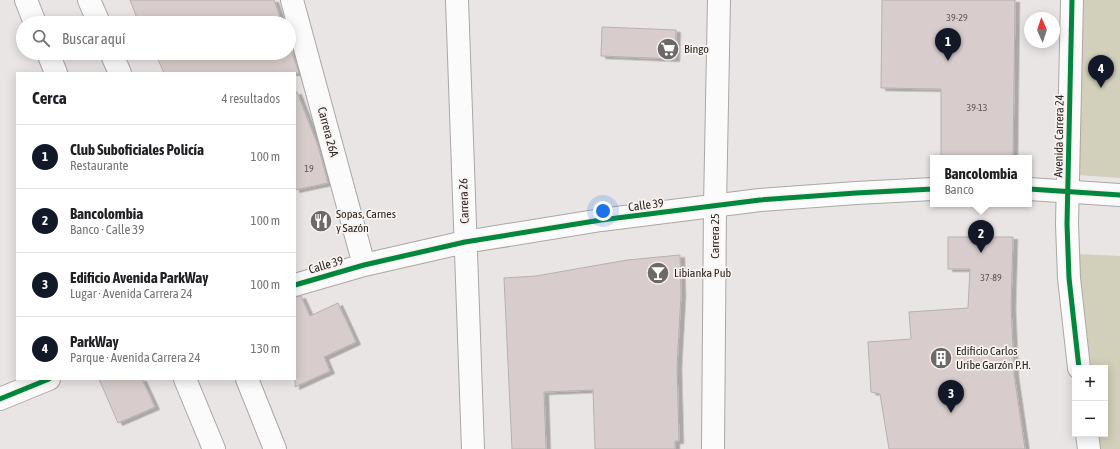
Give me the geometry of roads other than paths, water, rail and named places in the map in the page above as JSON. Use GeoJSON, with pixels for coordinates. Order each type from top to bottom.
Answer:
{"type":"FeatureCollection","features":[{"type":"Feature","properties":{"kind":"street"},"geometry":{"type":"LineString","coordinates":[[26,0],[32,16]]}},
{"type":"Feature","properties":{"kind":"street"},"geometry":{"type":"LineString","coordinates":[[89,0],[96,16]]}},
{"type":"Feature","properties":{"kind":"street","name":"Carrera 26A"},"geometry":{"type":"LineString","coordinates":[[292,0],[364,265]]}},
{"type":"Feature","properties":{"kind":"street","name":"Carrera 26"},"geometry":{"type":"LineString","coordinates":[[457,0],[473,449]]}},
{"type":"Feature","properties":{"kind":"street","name":"Carrera 25"},"geometry":{"type":"LineString","coordinates":[[713,449],[715,206],[719,0]]}},
{"type":"Feature","properties":{"kind":"street","name":"Avenida Carrera 24"},"geometry":{"type":"LineString","coordinates":[[1072,0],[1067,224],[1069,278],[1079,365]]}},
{"type":"Feature","properties":{"kind":"street"},"geometry":{"type":"LineString","coordinates":[[51,60],[56,72]]}},
{"type":"Feature","properties":{"kind":"street"},"geometry":{"type":"LineString","coordinates":[[115,60],[120,72]]}},
{"type":"Feature","properties":{"kind":"street"},"geometry":{"type":"LineString","coordinates":[[1032,188],[1120,195]]}},
{"type":"Feature","properties":{"kind":"street","name":"Calle 39"},"geometry":{"type":"LineString","coordinates":[[296,285],[364,265],[465,242],[601,220],[760,200],[856,192],[930,189]]}},
{"type":"Feature","properties":{"kind":"street"},"geometry":{"type":"LineString","coordinates":[[0,399],[47,380]]}},
{"type":"Feature","properties":{"kind":"street"},"geometry":{"type":"LineString","coordinates":[[185,380],[214,449]]}},
{"type":"Feature","properties":{"kind":"street"},"geometry":{"type":"LineString","coordinates":[[247,380],[275,449]]}},
{"type":"Feature","properties":{"kind":"street"},"geometry":{"type":"LineString","coordinates":[[1087,437],[1089,449]]}},
{"type":"Feature","properties":{"kind":"place","name":"Bingo"},"geometry":{"type":"Point","coordinates":[668,49]}},
{"type":"Feature","properties":{"kind":"place","name":"Club Suboficiales Policía"},"geometry":{"type":"Point","coordinates":[948,61]}},
{"type":"Feature","properties":{"kind":"place","name":"ParkWay"},"geometry":{"type":"Point","coordinates":[1101,88]}},
{"type":"Feature","properties":{"kind":"place","name":"Sopas, Carnes y Sazón"},"geometry":{"type":"Point","coordinates":[321,221]}},
{"type":"Feature","properties":{"kind":"place","name":"Bancolombia"},"geometry":{"type":"Point","coordinates":[981,253]}},
{"type":"Feature","properties":{"kind":"place","name":"Libianka Pub"},"geometry":{"type":"Point","coordinates":[658,273]}},
{"type":"Feature","properties":{"kind":"place","name":"Edificio Carlos Uribe Garzón P.H."},"geometry":{"type":"Point","coordinates":[941,358]}},
{"type":"Feature","properties":{"kind":"place","name":"Edificio Avenida ParkWay"},"geometry":{"type":"Point","coordinates":[951,413]}}]}
